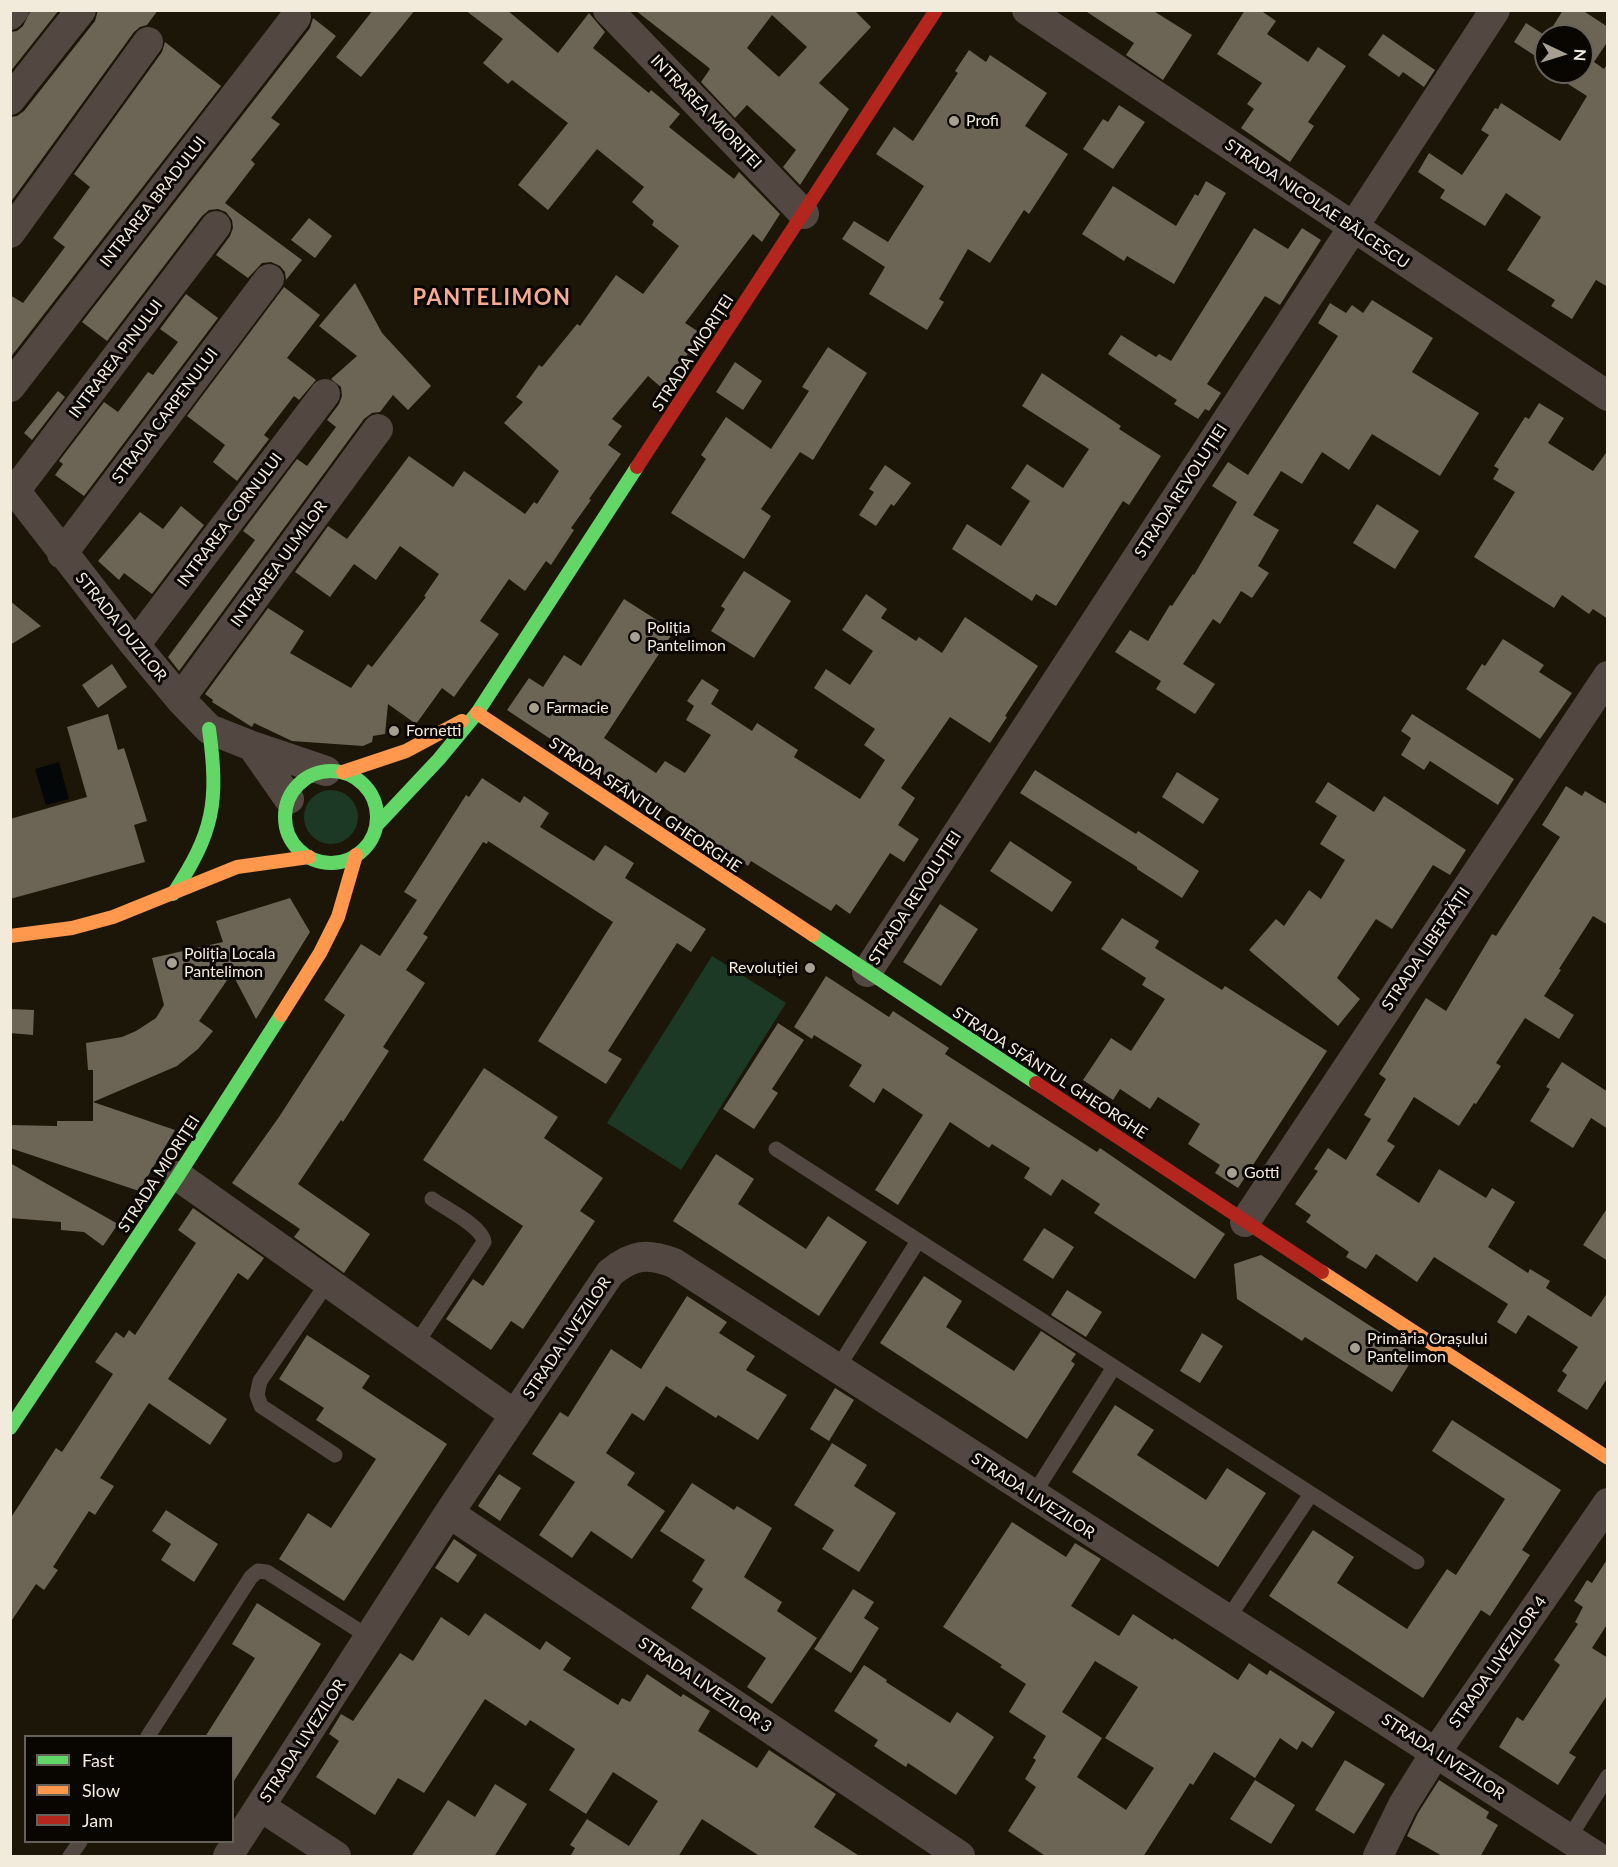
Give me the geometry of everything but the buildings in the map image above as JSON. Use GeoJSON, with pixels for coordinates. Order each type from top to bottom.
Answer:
{"type":"FeatureCollection","features":[{"type":"Feature","properties":{"kind":"street"},"geometry":{"type":"LineString","coordinates":[[10,15],[14,10]]}},
{"type":"Feature","properties":{"kind":"street"},"geometry":{"type":"LineString","coordinates":[[10,100],[81,10]]}},
{"type":"Feature","properties":{"kind":"street","name":"INTRAREA MIORIȚEI"},"geometry":{"type":"LineString","coordinates":[[608,10],[804,214]]}},
{"type":"Feature","properties":{"kind":"street","name":"STRADA MIORIȚEI"},"geometry":{"type":"LineString","coordinates":[[377,825],[439,759],[477,713],[936,10]]}},
{"type":"Feature","properties":{"kind":"street","name":"STRADA NICOLAE BĂLCESCU"},"geometry":{"type":"LineString","coordinates":[[1028,10],[1608,396]]}},
{"type":"Feature","properties":{"kind":"street","name":"STRADA REVOLUȚIEI"},"geometry":{"type":"LineString","coordinates":[[867,972],[1495,10]]}},
{"type":"Feature","properties":{"kind":"street","name":"INTRAREA BRADULUI"},"geometry":{"type":"LineString","coordinates":[[10,387],[296,17]]}},
{"type":"Feature","properties":{"kind":"street"},"geometry":{"type":"LineString","coordinates":[[10,233],[148,42]]}},
{"type":"Feature","properties":{"kind":"street","name":"INTRAREA PINULUI"},"geometry":{"type":"LineString","coordinates":[[12,490],[216,226]]}},
{"type":"Feature","properties":{"kind":"street","name":"STRADA CARPENULUI"},"geometry":{"type":"LineString","coordinates":[[62,554],[269,279]]}},
{"type":"Feature","properties":{"kind":"street","name":"INTRAREA CORNULUI"},"geometry":{"type":"LineString","coordinates":[[135,645],[325,394]]}},
{"type":"Feature","properties":{"kind":"street","name":"INTRAREA ULMILOR"},"geometry":{"type":"LineString","coordinates":[[180,699],[378,429]]}},
{"type":"Feature","properties":{"kind":"street","name":"STRADA DUZILOR"},"geometry":{"type":"LineString","coordinates":[[12,490],[135,645],[180,699],[209,729],[252,746],[334,772]]}},
{"type":"Feature","properties":{"kind":"street","name":"STRADA LIBERTĂȚII"},"geometry":{"type":"LineString","coordinates":[[1245,1222],[1608,676]]}},
{"type":"Feature","properties":{"kind":"street","name":"STRADA MIORIȚEI"},"geometry":{"type":"LineString","coordinates":[[334,772],[406,751],[477,713]]}},
{"type":"Feature","properties":{"kind":"street","name":"STRADA SFÂNTUL GHEORGHE"},"geometry":{"type":"LineString","coordinates":[[477,713],[1245,1222],[1608,1458]]}},
{"type":"Feature","properties":{"kind":"street"},"geometry":{"type":"LineString","coordinates":[[173,894],[199,854],[214,811],[216,781],[209,729]]}},
{"type":"Feature","properties":{"kind":"street"},"geometry":{"type":"LineString","coordinates":[[252,746],[288,808],[287,830],[292,841],[299,850],[318,863]]}},
{"type":"Feature","properties":{"kind":"street"},"geometry":{"type":"LineString","coordinates":[[10,936],[72,928],[103,920],[237,867],[345,861],[366,847],[373,837],[377,825],[374,799],[356,778],[334,772],[314,774],[295,789],[288,808],[270,834]]}},
{"type":"Feature","properties":{"kind":"street"},"geometry":{"type":"LineString","coordinates":[[237,867],[253,850]]}},
{"type":"Feature","properties":{"kind":"street","name":"STRADA MIORIȚEI"},"geometry":{"type":"LineString","coordinates":[[10,1428],[178,1176],[330,935],[345,898],[356,855]]}},
{"type":"Feature","properties":{"kind":"street"},"geometry":{"type":"LineString","coordinates":[[328,896],[330,935]]}},
{"type":"Feature","properties":{"kind":"street","name":"STRADA LIVEZILOR"},"geometry":{"type":"LineString","coordinates":[[178,1176],[515,1414]]}},
{"type":"Feature","properties":{"kind":"street","name":"STRADA LIVEZILOR"},"geometry":{"type":"LineString","coordinates":[[235,1838],[261,1807],[449,1513],[610,1273],[623,1263],[639,1256],[657,1256],[674,1263],[1032,1496],[1436,1752],[1596,1857]]}},
{"type":"Feature","properties":{"kind":"street","name":"STRADA LIVEZILOR 4"},"geometry":{"type":"LineString","coordinates":[[1378,1857],[1403,1805],[1436,1752],[1608,1503]]}},
{"type":"Feature","properties":{"kind":"street","name":"STRADA LIVEZILOR 3"},"geometry":{"type":"LineString","coordinates":[[449,1513],[960,1857]]}},
{"type":"Feature","properties":{"kind":"street"},"geometry":{"type":"LineString","coordinates":[[261,1807],[336,1857]]}},
{"type":"Feature","properties":{"kind":"lane"},"geometry":{"type":"LineString","coordinates":[[776,1149],[1417,1562]]}},
{"type":"Feature","properties":{"kind":"lane"},"geometry":{"type":"LineString","coordinates":[[416,1344],[484,1242],[483,1235],[474,1227],[432,1199]]}},
{"type":"Feature","properties":{"kind":"lane"},"geometry":{"type":"LineString","coordinates":[[837,1369],[918,1241]]}},
{"type":"Feature","properties":{"kind":"lane"},"geometry":{"type":"LineString","coordinates":[[328,1282],[260,1381],[257,1395],[261,1406],[335,1455]]}},
{"type":"Feature","properties":{"kind":"lane"},"geometry":{"type":"LineString","coordinates":[[1032,1496],[1113,1367]]}},
{"type":"Feature","properties":{"kind":"lane"},"geometry":{"type":"LineString","coordinates":[[1227,1620],[1311,1494]]}},
{"type":"Feature","properties":{"kind":"lane"},"geometry":{"type":"LineString","coordinates":[[149,1735],[251,1577],[258,1571],[267,1572],[369,1637]]}},
{"type":"Feature","properties":{"kind":"lane"},"geometry":{"type":"LineString","coordinates":[[1569,1838],[1608,1776]]}},
{"type":"Feature","properties":{"kind":"lane"},"geometry":{"type":"LineString","coordinates":[[70,1857],[79,1843]]}},
{"type":"Feature","properties":{"kind":"green space"},"geometry":{"type":"Polygon","coordinates":[[[331,790],[341,792],[350,798],[356,807],[358,817],[356,827],[350,836],[341,842],[331,844],[321,842],[312,836],[306,827],[304,817],[306,807],[312,798],[321,792],[331,790]]]}},
{"type":"Feature","properties":{"kind":"green space"},"geometry":{"type":"Polygon","coordinates":[[[712,956],[786,1003],[681,1170],[607,1123],[712,956]]]}},
{"type":"Feature","properties":{"kind":"shaded area"},"geometry":{"type":"Polygon","coordinates":[[[59,762],[69,799],[46,805],[35,769],[59,762]]]}},
{"type":"Feature","properties":{"kind":"traffic: fast"},"geometry":{"type":"LineString","coordinates":[[377,825],[439,759],[477,713],[637,467]]}},
{"type":"Feature","properties":{"kind":"traffic: fast"},"geometry":{"type":"LineString","coordinates":[[173,894],[197,852],[210,816],[213,777],[209,729]]}},
{"type":"Feature","properties":{"kind":"traffic: fast"},"geometry":{"type":"LineString","coordinates":[[331,771],[348,775],[363,785],[373,800],[377,817],[373,834],[363,849],[348,859],[331,863],[314,859],[299,849],[289,834],[285,817],[289,800],[299,785],[314,775],[331,771]]}},
{"type":"Feature","properties":{"kind":"traffic: fast"},"geometry":{"type":"LineString","coordinates":[[813,935],[1036,1083]]}},
{"type":"Feature","properties":{"kind":"traffic: fast"},"geometry":{"type":"LineString","coordinates":[[10,1428],[178,1176],[281,1015]]}},
{"type":"Feature","properties":{"kind":"traffic: slow"},"geometry":{"type":"LineString","coordinates":[[477,713],[813,935]]}},
{"type":"Feature","properties":{"kind":"traffic: slow"},"geometry":{"type":"LineString","coordinates":[[343,772],[406,751],[462,721]]}},
{"type":"Feature","properties":{"kind":"traffic: slow"},"geometry":{"type":"LineString","coordinates":[[281,1015],[320,953],[338,917],[356,855]]}},
{"type":"Feature","properties":{"kind":"traffic: slow"},"geometry":{"type":"LineString","coordinates":[[10,936],[72,928],[113,917],[237,867],[309,857]]}},
{"type":"Feature","properties":{"kind":"traffic: slow"},"geometry":{"type":"LineString","coordinates":[[1322,1272],[1608,1458]]}},
{"type":"Feature","properties":{"kind":"traffic: jam"},"geometry":{"type":"LineString","coordinates":[[637,467],[936,10]]}},
{"type":"Feature","properties":{"kind":"traffic: jam"},"geometry":{"type":"LineString","coordinates":[[1036,1083],[1322,1272]]}},
{"type":"Feature","properties":{"kind":"place","name":"Profi"},"geometry":{"type":"Point","coordinates":[954,121]}},
{"type":"Feature","properties":{"kind":"place","name":"Poliția Pantelimon"},"geometry":{"type":"Point","coordinates":[635,637]}},
{"type":"Feature","properties":{"kind":"place","name":"Farmacie"},"geometry":{"type":"Point","coordinates":[534,708]}},
{"type":"Feature","properties":{"kind":"place","name":"Fornetti"},"geometry":{"type":"Point","coordinates":[394,731]}},
{"type":"Feature","properties":{"kind":"place","name":"Poliția Locala Pantelimon"},"geometry":{"type":"Point","coordinates":[172,963]}},
{"type":"Feature","properties":{"kind":"place","name":"Revoluției"},"geometry":{"type":"Point","coordinates":[810,968]}},
{"type":"Feature","properties":{"kind":"place","name":"Gotti"},"geometry":{"type":"Point","coordinates":[1232,1173]}},
{"type":"Feature","properties":{"kind":"place","name":"Primăria Orașului Pantelimon"},"geometry":{"type":"Point","coordinates":[1355,1348]}},
{"type":"Feature","properties":{"kind":"district","name":"PANTELIMON"},"geometry":{"type":"Point","coordinates":[492,298]}}]}
